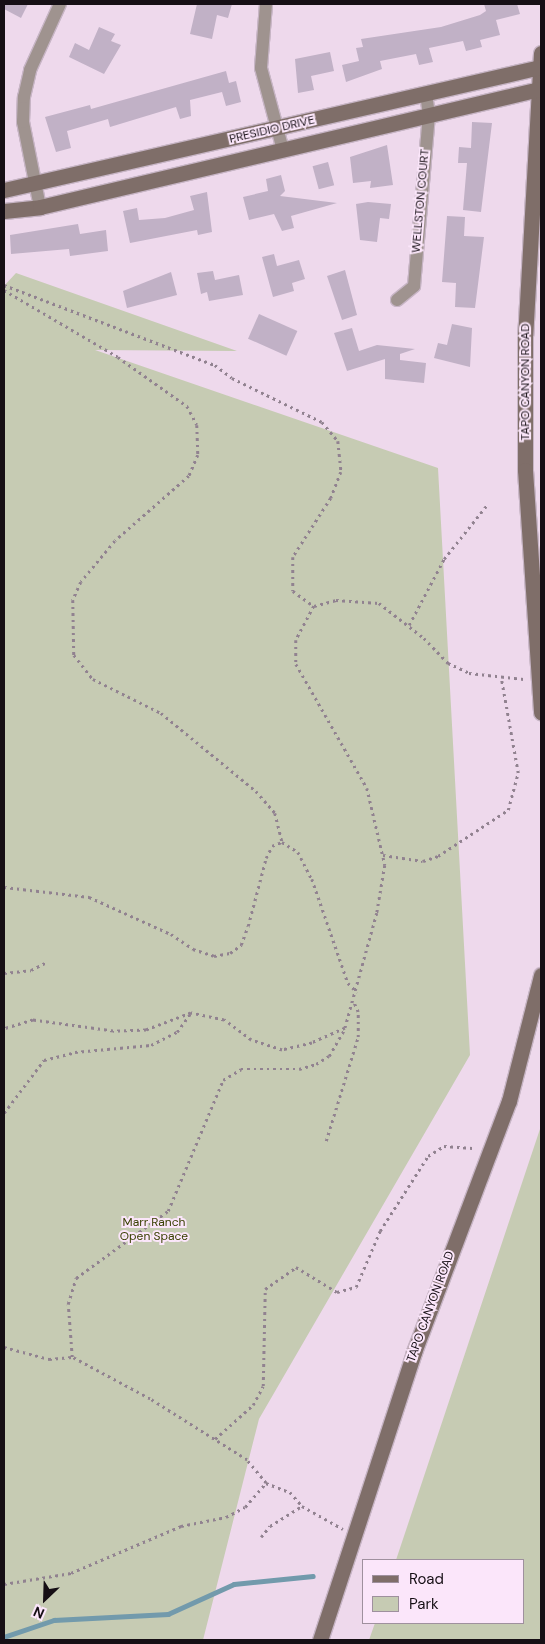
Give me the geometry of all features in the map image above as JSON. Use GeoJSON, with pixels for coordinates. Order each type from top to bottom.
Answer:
{"type":"FeatureCollection","features":[{"type":"Feature","properties":{"kind":"main road","name":"PRESIDIO DRIVE"},"geometry":{"type":"LineString","coordinates":[[4,190],[36,186],[426,94],[541,60]]}},
{"type":"Feature","properties":{"kind":"main road","name":"TAPO CANYON ROAD"},"geometry":{"type":"LineString","coordinates":[[541,60],[525,335],[525,470],[541,712]]}},
{"type":"Feature","properties":{"kind":"main road","name":"PRESIDIO DRIVE"},"geometry":{"type":"LineString","coordinates":[[4,211],[40,207],[539,89]]}},
{"type":"Feature","properties":{"kind":"main road","name":"TAPO CANYON ROAD"},"geometry":{"type":"LineString","coordinates":[[320,1640],[414,1352],[490,1152],[528,1036],[541,975]]}},
{"type":"Feature","properties":{"kind":"street"},"geometry":{"type":"LineString","coordinates":[[40,207],[23,122],[24,97],[30,70],[60,4]]}},
{"type":"Feature","properties":{"kind":"street"},"geometry":{"type":"LineString","coordinates":[[266,4],[261,68],[283,150]]}},
{"type":"Feature","properties":{"kind":"street","name":"WELLSTON COURT"},"geometry":{"type":"LineString","coordinates":[[397,300],[414,286],[429,115],[426,94]]}},
{"type":"Feature","properties":{"kind":"path"},"geometry":{"type":"LineString","coordinates":[[4,285],[215,365],[240,383],[306,412],[331,432],[342,449],[342,472],[331,498],[293,558],[290,575],[293,591],[314,606],[362,599],[379,603],[409,625],[448,663],[469,673],[501,678],[538,680]]}},
{"type":"Feature","properties":{"kind":"path"},"geometry":{"type":"LineString","coordinates":[[4,290],[118,357],[187,406],[197,425],[198,455],[189,476],[115,542],[81,582],[73,600],[74,655],[92,679],[161,713],[256,790],[275,812],[282,842],[298,852],[312,879],[348,983],[357,992]]}},
{"type":"Feature","properties":{"kind":"path"},"geometry":{"type":"LineString","coordinates":[[409,625],[444,559],[487,505]]}},
{"type":"Feature","properties":{"kind":"path"},"geometry":{"type":"LineString","coordinates":[[72,1357],[68,1304],[76,1278],[168,1212],[223,1080],[241,1069],[299,1069],[316,1064],[329,1056],[345,1028],[354,1002],[384,883],[383,855],[367,788],[296,664],[296,640],[314,606]]}},
{"type":"Feature","properties":{"kind":"path"},"geometry":{"type":"LineString","coordinates":[[383,855],[423,861],[438,856],[508,810],[518,773],[501,678]]}},
{"type":"Feature","properties":{"kind":"path"},"geometry":{"type":"LineString","coordinates":[[4,887],[89,897],[171,934],[193,949],[214,956],[230,954],[241,945],[266,858],[272,846],[282,842]]}},
{"type":"Feature","properties":{"kind":"path"},"geometry":{"type":"LineString","coordinates":[[4,972],[31,970],[46,962]]}},
{"type":"Feature","properties":{"kind":"path"},"geometry":{"type":"LineString","coordinates":[[326,1141],[358,1037],[358,1012],[354,1002]]}},
{"type":"Feature","properties":{"kind":"path"},"geometry":{"type":"LineString","coordinates":[[4,1029],[33,1020],[112,1031],[146,1030],[191,1013],[224,1020],[251,1040],[282,1050],[312,1044],[345,1028]]}},
{"type":"Feature","properties":{"kind":"path"},"geometry":{"type":"LineString","coordinates":[[4,1113],[44,1060],[75,1052],[151,1045],[177,1032],[191,1013]]}},
{"type":"Feature","properties":{"kind":"path"},"geometry":{"type":"LineString","coordinates":[[214,1440],[253,1405],[262,1386],[260,1365],[265,1289],[296,1267],[337,1292],[356,1287],[380,1231],[428,1156],[444,1146],[466,1145],[490,1152]]}},
{"type":"Feature","properties":{"kind":"path"},"geometry":{"type":"LineString","coordinates":[[4,1347],[49,1359],[72,1357],[150,1398],[246,1460],[266,1483],[290,1492],[302,1506],[334,1526],[356,1532]]}},
{"type":"Feature","properties":{"kind":"path"},"geometry":{"type":"LineString","coordinates":[[4,1584],[71,1573],[181,1526],[226,1517],[245,1507],[266,1483]]}},
{"type":"Feature","properties":{"kind":"path"},"geometry":{"type":"LineString","coordinates":[[262,1537],[270,1526],[302,1506]]}},
{"type":"Feature","properties":{"kind":"green space","name":"Marr Ranch Open Space"},"geometry":{"type":"Polygon","coordinates":[[[16,273],[237,351],[95,350],[438,468],[470,1055],[259,1419],[203,1640],[4,1640],[4,286],[16,273]]]}},
{"type":"Feature","properties":{"kind":"green space"},"geometry":{"type":"Polygon","coordinates":[[[541,1126],[541,1640],[369,1640],[375,1624],[525,1624],[525,1559],[396,1559],[541,1126]]]}},
{"type":"Feature","properties":{"kind":"building"},"geometry":{"type":"Polygon","coordinates":[[[4,4],[28,4],[21,18],[4,9],[4,4]]]}},
{"type":"Feature","properties":{"kind":"building"},"geometry":{"type":"Polygon","coordinates":[[[197,4],[232,4],[228,18],[217,15],[212,39],[190,34],[197,4]]]}},
{"type":"Feature","properties":{"kind":"building"},"geometry":{"type":"Polygon","coordinates":[[[484,4],[517,4],[520,14],[496,20],[500,35],[480,40],[482,47],[466,51],[463,41],[429,48],[433,62],[419,65],[416,54],[380,61],[382,69],[346,82],[342,65],[359,61],[356,48],[363,47],[361,39],[441,27],[480,15],[486,11],[484,4]]]}},
{"type":"Feature","properties":{"kind":"building"},"geometry":{"type":"Polygon","coordinates":[[[99,27],[115,34],[111,41],[121,45],[104,74],[69,57],[75,43],[89,50],[99,27]]]}},
{"type":"Feature","properties":{"kind":"building"},"geometry":{"type":"Polygon","coordinates":[[[330,52],[334,71],[311,76],[314,90],[298,93],[295,59],[330,52]]]}},
{"type":"Feature","properties":{"kind":"building"},"geometry":{"type":"Polygon","coordinates":[[[226,71],[229,83],[236,81],[241,102],[226,106],[222,92],[190,100],[191,116],[180,119],[176,107],[110,127],[108,119],[67,131],[71,148],[56,152],[45,117],[90,105],[91,109],[226,71]]]}},
{"type":"Feature","properties":{"kind":"building"},"geometry":{"type":"Polygon","coordinates":[[[472,122],[492,123],[481,212],[463,210],[467,163],[458,163],[459,147],[471,148],[472,122]]]}},
{"type":"Feature","properties":{"kind":"building"},"geometry":{"type":"Polygon","coordinates":[[[387,145],[393,185],[370,188],[371,181],[353,183],[350,157],[387,145]]]}},
{"type":"Feature","properties":{"kind":"building"},"geometry":{"type":"Polygon","coordinates":[[[328,162],[334,185],[319,189],[313,166],[328,162]]]}},
{"type":"Feature","properties":{"kind":"building"},"geometry":{"type":"Polygon","coordinates":[[[281,175],[285,191],[280,196],[337,203],[291,216],[294,228],[282,231],[274,214],[249,220],[243,197],[268,191],[266,179],[281,175]]]}},
{"type":"Feature","properties":{"kind":"building"},"geometry":{"type":"Polygon","coordinates":[[[207,192],[212,232],[198,235],[197,230],[130,243],[123,211],[137,208],[139,220],[165,218],[194,210],[190,196],[207,192]]]}},
{"type":"Feature","properties":{"kind":"building"},"geometry":{"type":"Polygon","coordinates":[[[368,202],[391,204],[389,219],[380,218],[377,242],[360,240],[356,204],[368,202]]]}},
{"type":"Feature","properties":{"kind":"building"},"geometry":{"type":"Polygon","coordinates":[[[447,216],[465,217],[464,236],[484,237],[475,308],[455,307],[456,283],[442,282],[447,216]]]}},
{"type":"Feature","properties":{"kind":"building"},"geometry":{"type":"Polygon","coordinates":[[[78,224],[80,234],[106,230],[108,251],[70,256],[69,249],[11,254],[10,235],[78,224]]]}},
{"type":"Feature","properties":{"kind":"building"},"geometry":{"type":"Polygon","coordinates":[[[274,254],[277,266],[299,260],[305,279],[292,283],[294,291],[273,297],[262,257],[274,254]]]}},
{"type":"Feature","properties":{"kind":"building"},"geometry":{"type":"Polygon","coordinates":[[[345,270],[357,315],[342,320],[327,276],[345,270]]]}},
{"type":"Feature","properties":{"kind":"building"},"geometry":{"type":"Polygon","coordinates":[[[213,271],[215,280],[239,275],[243,295],[209,301],[207,292],[201,294],[197,273],[213,271]]]}},
{"type":"Feature","properties":{"kind":"building"},"geometry":{"type":"Polygon","coordinates":[[[171,272],[177,295],[127,308],[123,291],[171,272]]]}},
{"type":"Feature","properties":{"kind":"building"},"geometry":{"type":"Polygon","coordinates":[[[259,314],[297,331],[286,356],[248,339],[259,314]]]}},
{"type":"Feature","properties":{"kind":"building"},"geometry":{"type":"Polygon","coordinates":[[[452,324],[472,328],[470,367],[434,358],[438,343],[447,345],[452,324]]]}},
{"type":"Feature","properties":{"kind":"building"},"geometry":{"type":"Polygon","coordinates":[[[352,328],[359,351],[377,345],[415,349],[400,354],[400,360],[426,363],[424,383],[385,379],[385,359],[347,371],[334,333],[352,328]]]}},
{"type":"Feature","properties":{"kind":"waterway"},"geometry":{"type":"LineString","coordinates":[[4,1637],[54,1620],[168,1614],[234,1584],[313,1576]]}}]}
